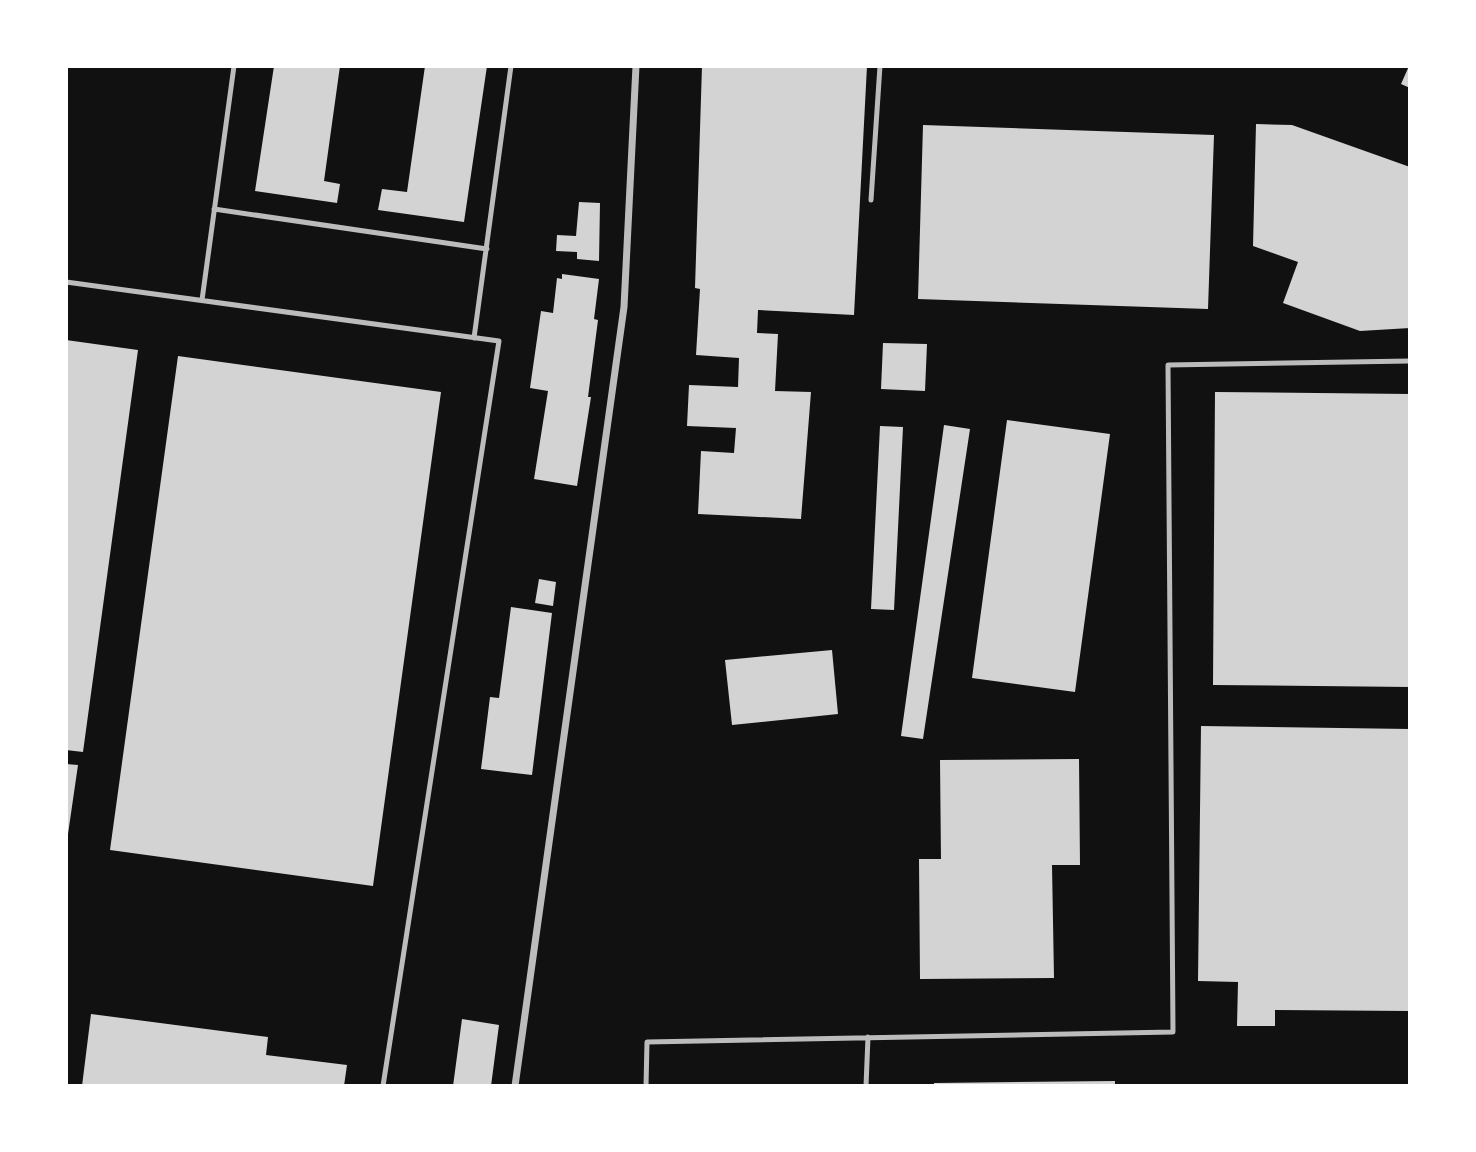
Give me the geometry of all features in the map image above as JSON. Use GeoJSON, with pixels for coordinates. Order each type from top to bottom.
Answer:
{"type":"FeatureCollection","features":[{"type":"Feature","properties":{"kind":"street"},"geometry":{"type":"LineString","coordinates":[[515,1086],[624,307],[636,66]]}},
{"type":"Feature","properties":{"kind":"lane"},"geometry":{"type":"LineString","coordinates":[[202,300],[234,66]]}},
{"type":"Feature","properties":{"kind":"lane"},"geometry":{"type":"LineString","coordinates":[[474,338],[511,66]]}},
{"type":"Feature","properties":{"kind":"lane"},"geometry":{"type":"LineString","coordinates":[[871,200],[880,66]]}},
{"type":"Feature","properties":{"kind":"lane"},"geometry":{"type":"LineString","coordinates":[[214,209],[486,249]]}},
{"type":"Feature","properties":{"kind":"lane"},"geometry":{"type":"LineString","coordinates":[[66,282],[499,341],[383,1086]]}},
{"type":"Feature","properties":{"kind":"lane"},"geometry":{"type":"LineString","coordinates":[[646,1086],[647,1042],[1173,1032],[1168,365],[1409,361]]}},
{"type":"Feature","properties":{"kind":"lane"},"geometry":{"type":"LineString","coordinates":[[866,1086],[868,1037]]}},
{"type":"Feature","properties":{"kind":"building"},"geometry":{"type":"Polygon","coordinates":[[[274,66],[340,66],[324,181],[340,184],[337,203],[255,191],[274,66]]]}},
{"type":"Feature","properties":{"kind":"building"},"geometry":{"type":"Polygon","coordinates":[[[425,66],[487,66],[464,222],[378,210],[382,189],[407,192],[425,66]]]}},
{"type":"Feature","properties":{"kind":"building"},"geometry":{"type":"Polygon","coordinates":[[[702,66],[867,66],[854,315],[758,310],[757,333],[778,334],[775,391],[811,392],[801,519],[698,514],[701,451],[734,453],[736,428],[687,426],[689,385],[738,387],[739,358],[696,355],[700,289],[695,288],[702,66]]]}},
{"type":"Feature","properties":{"kind":"building"},"geometry":{"type":"Polygon","coordinates":[[[1410,66],[1410,88],[1401,84],[1410,66]]]}},
{"type":"Feature","properties":{"kind":"building"},"geometry":{"type":"Polygon","coordinates":[[[1256,124],[1292,125],[1410,167],[1410,328],[1360,331],[1283,303],[1298,262],[1253,246],[1256,124]]]}},
{"type":"Feature","properties":{"kind":"building"},"geometry":{"type":"Polygon","coordinates":[[[923,125],[1214,135],[1208,309],[918,299],[923,125]]]}},
{"type":"Feature","properties":{"kind":"building"},"geometry":{"type":"Polygon","coordinates":[[[579,202],[600,203],[599,261],[577,259],[577,252],[556,251],[557,235],[576,236],[579,202]]]}},
{"type":"Feature","properties":{"kind":"building"},"geometry":{"type":"Polygon","coordinates":[[[562,274],[599,279],[594,319],[598,320],[588,397],[591,397],[577,486],[534,479],[548,391],[530,388],[541,311],[553,313],[557,278],[562,279],[562,274]]]}},
{"type":"Feature","properties":{"kind":"building"},"geometry":{"type":"Polygon","coordinates":[[[66,340],[138,350],[83,752],[66,750],[66,340]]]}},
{"type":"Feature","properties":{"kind":"building"},"geometry":{"type":"Polygon","coordinates":[[[883,343],[927,344],[925,391],[881,389],[883,343]]]}},
{"type":"Feature","properties":{"kind":"building"},"geometry":{"type":"Polygon","coordinates":[[[178,356],[441,392],[373,886],[110,850],[178,356]]]}},
{"type":"Feature","properties":{"kind":"building"},"geometry":{"type":"Polygon","coordinates":[[[1215,392],[1410,394],[1410,687],[1213,685],[1215,392]]]}},
{"type":"Feature","properties":{"kind":"building"},"geometry":{"type":"Polygon","coordinates":[[[1007,420],[1110,434],[1075,692],[972,678],[1007,420]]]}},
{"type":"Feature","properties":{"kind":"building"},"geometry":{"type":"Polygon","coordinates":[[[944,425],[970,429],[923,739],[901,736],[944,425]]]}},
{"type":"Feature","properties":{"kind":"building"},"geometry":{"type":"Polygon","coordinates":[[[880,426],[903,427],[894,610],[871,609],[880,426]]]}},
{"type":"Feature","properties":{"kind":"building"},"geometry":{"type":"Polygon","coordinates":[[[539,579],[556,582],[553,606],[535,603],[539,579]]]}},
{"type":"Feature","properties":{"kind":"building"},"geometry":{"type":"Polygon","coordinates":[[[511,607],[552,613],[532,775],[481,769],[490,697],[499,698],[511,607]]]}},
{"type":"Feature","properties":{"kind":"building"},"geometry":{"type":"Polygon","coordinates":[[[832,650],[838,714],[732,725],[725,660],[832,650]]]}},
{"type":"Feature","properties":{"kind":"building"},"geometry":{"type":"Polygon","coordinates":[[[1201,726],[1410,729],[1410,1011],[1275,1010],[1275,1026],[1237,1026],[1238,982],[1198,981],[1201,726]]]}},
{"type":"Feature","properties":{"kind":"building"},"geometry":{"type":"Polygon","coordinates":[[[1079,759],[1080,865],[1052,865],[1054,978],[920,979],[919,859],[941,859],[940,760],[1079,759]]]}},
{"type":"Feature","properties":{"kind":"building"},"geometry":{"type":"Polygon","coordinates":[[[66,764],[78,765],[68,834],[66,834],[66,764]]]}},
{"type":"Feature","properties":{"kind":"building"},"geometry":{"type":"Polygon","coordinates":[[[91,1014],[268,1037],[266,1055],[347,1065],[344,1086],[82,1086],[91,1014]]]}},
{"type":"Feature","properties":{"kind":"building"},"geometry":{"type":"Polygon","coordinates":[[[462,1019],[499,1025],[491,1086],[453,1086],[462,1019]]]}},
{"type":"Feature","properties":{"kind":"building"},"geometry":{"type":"Polygon","coordinates":[[[1115,1081],[1115,1086],[934,1086],[934,1083],[1115,1081]]]}}]}
